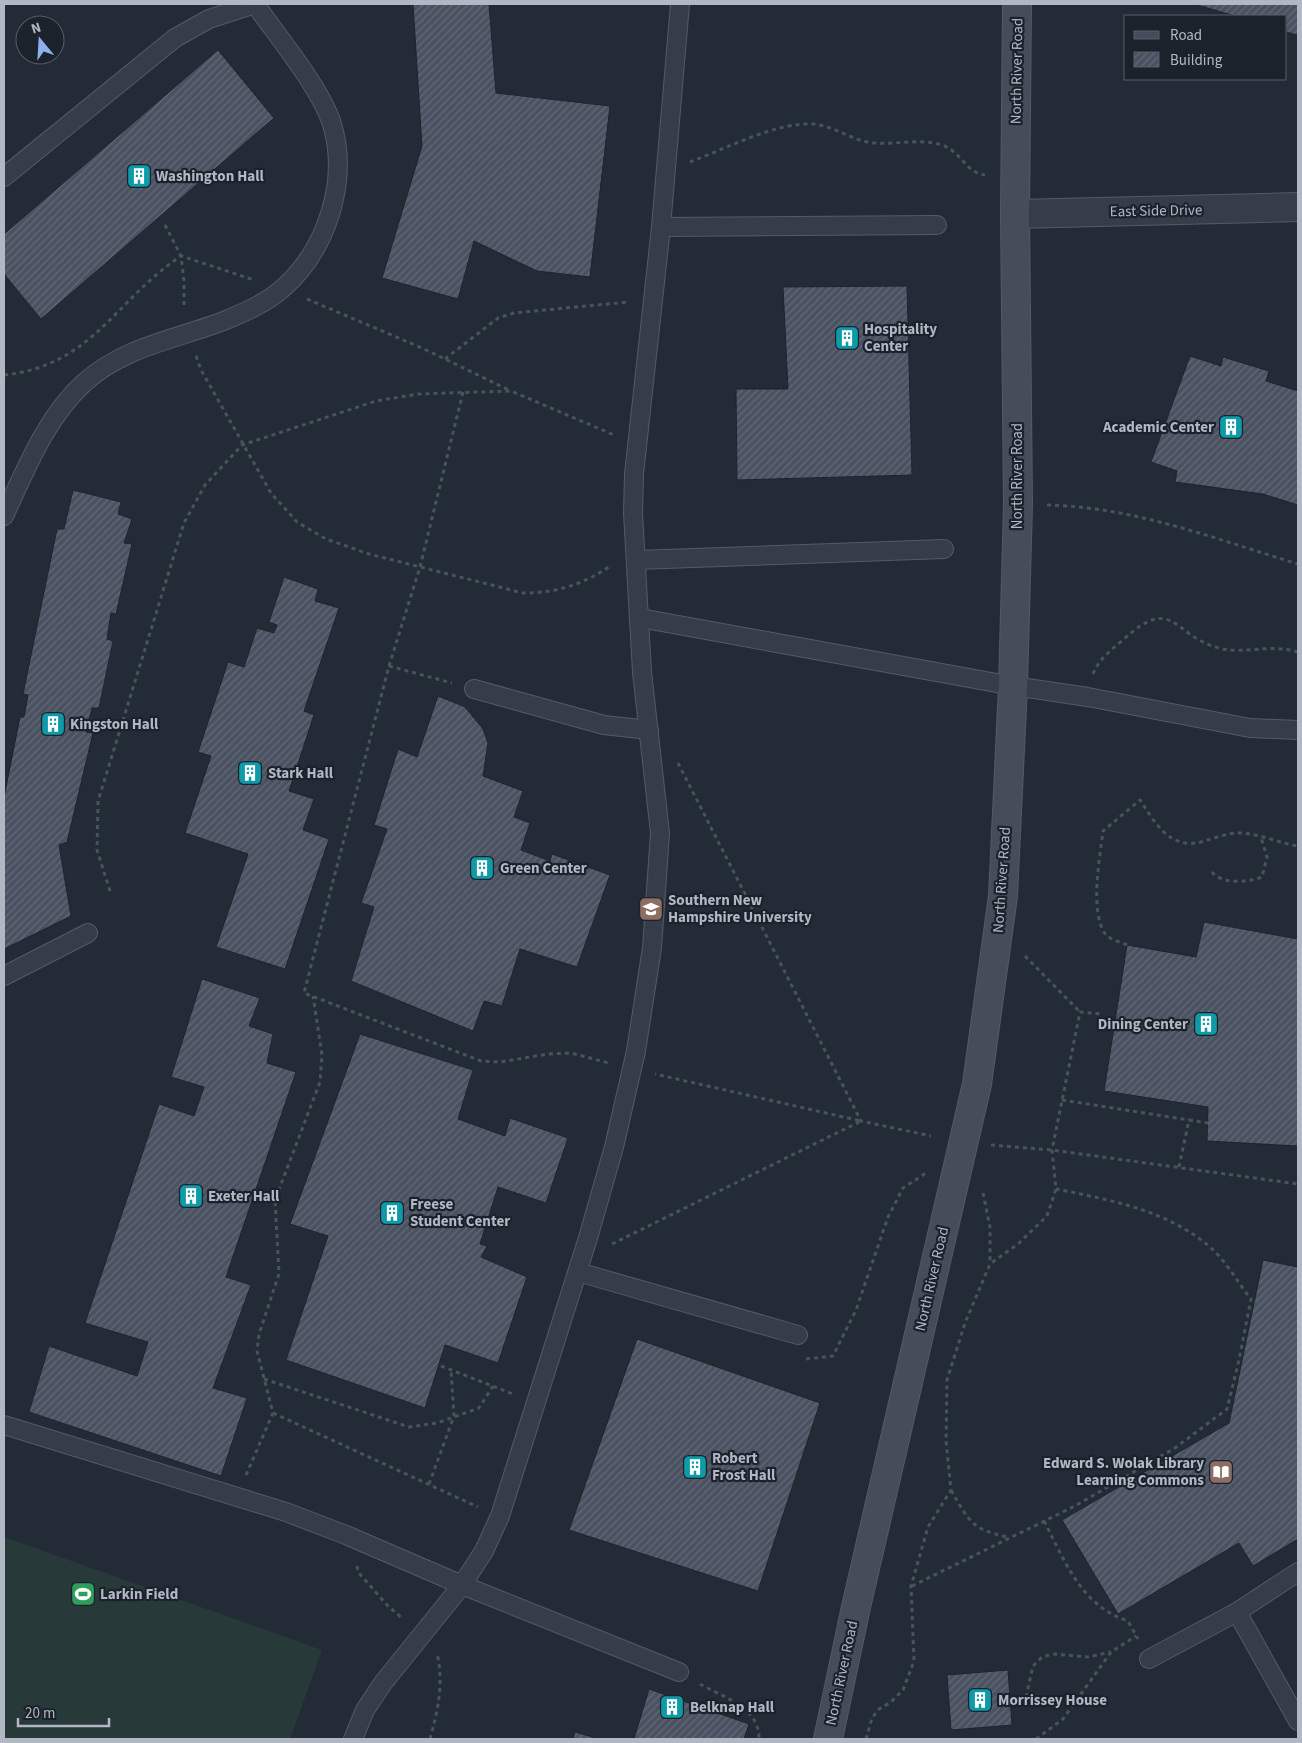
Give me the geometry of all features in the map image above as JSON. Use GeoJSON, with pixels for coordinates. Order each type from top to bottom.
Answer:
{"type":"FeatureCollection","features":[{"type":"Feature","properties":{"kind":"street","name":"North River Road"},"geometry":{"type":"LineString","coordinates":[[828,1739],[856,1607],[977,1084],[1003,896],[1013,686],[1018,504],[1015,214],[1017,4]]}},
{"type":"Feature","properties":{"kind":"street","name":"East Side Drive"},"geometry":{"type":"LineString","coordinates":[[1015,214],[1298,207]]}},
{"type":"Feature","properties":{"kind":"lane"},"geometry":{"type":"LineString","coordinates":[[4,177],[175,38],[209,19],[255,4],[321,98],[332,124],[338,157],[336,189],[328,221],[308,258],[282,289],[257,306],[188,334],[144,346],[121,357],[86,381],[55,414],[4,516]]}},
{"type":"Feature","properties":{"kind":"lane"},"geometry":{"type":"LineString","coordinates":[[353,1739],[365,1710],[383,1683],[462,1585],[484,1551],[500,1516],[578,1272],[625,1102],[652,948],[660,832],[642,672],[633,513],[636,444],[661,227],[680,4]]}},
{"type":"Feature","properties":{"kind":"lane"},"geometry":{"type":"LineString","coordinates":[[661,227],[937,225]]}},
{"type":"Feature","properties":{"kind":"lane"},"geometry":{"type":"LineString","coordinates":[[637,560],[944,549]]}},
{"type":"Feature","properties":{"kind":"lane"},"geometry":{"type":"LineString","coordinates":[[640,618],[1013,686],[1088,697],[1250,728],[1298,730]]}},
{"type":"Feature","properties":{"kind":"lane"},"geometry":{"type":"LineString","coordinates":[[474,689],[604,725],[650,730]]}},
{"type":"Feature","properties":{"kind":"lane"},"geometry":{"type":"LineString","coordinates":[[4,976],[88,933]]}},
{"type":"Feature","properties":{"kind":"lane"},"geometry":{"type":"LineString","coordinates":[[578,1272],[798,1335]]}},
{"type":"Feature","properties":{"kind":"lane"},"geometry":{"type":"LineString","coordinates":[[4,1425],[236,1497],[346,1534],[462,1585],[679,1672]]}},
{"type":"Feature","properties":{"kind":"lane"},"geometry":{"type":"LineString","coordinates":[[1148,1659],[1237,1612],[1298,1572]]}},
{"type":"Feature","properties":{"kind":"lane"},"geometry":{"type":"LineString","coordinates":[[1237,1612],[1298,1721]]}},
{"type":"Feature","properties":{"kind":"path"},"geometry":{"type":"LineString","coordinates":[[682,165],[788,126],[812,124],[831,127],[861,142],[877,144],[919,142],[943,145],[960,156],[972,170],[985,175]]}},
{"type":"Feature","properties":{"kind":"path"},"geometry":{"type":"LineString","coordinates":[[165,225],[181,256],[184,281],[183,306],[188,334],[201,370],[270,493],[297,522],[326,539],[369,554],[522,593],[547,593],[594,577],[615,563],[637,560]]}},
{"type":"Feature","properties":{"kind":"path"},"geometry":{"type":"LineString","coordinates":[[181,256],[282,289],[636,444]]}},
{"type":"Feature","properties":{"kind":"path"},"geometry":{"type":"LineString","coordinates":[[4,375],[35,370],[52,364],[79,347],[99,333],[156,272],[181,256]]}},
{"type":"Feature","properties":{"kind":"path"},"geometry":{"type":"LineString","coordinates":[[445,359],[498,318],[514,313],[628,302]]}},
{"type":"Feature","properties":{"kind":"path"},"geometry":{"type":"LineString","coordinates":[[110,891],[97,850],[98,801],[184,523],[205,485],[242,445],[376,401],[418,394],[512,391]]}},
{"type":"Feature","properties":{"kind":"path"},"geometry":{"type":"LineString","coordinates":[[463,392],[420,567],[390,666],[304,993],[481,1061],[500,1062],[548,1054],[571,1053],[610,1064]]}},
{"type":"Feature","properties":{"kind":"path"},"geometry":{"type":"LineString","coordinates":[[1018,504],[1108,509],[1144,517],[1298,564]]}},
{"type":"Feature","properties":{"kind":"path"},"geometry":{"type":"LineString","coordinates":[[1088,697],[1097,664],[1134,629],[1149,620],[1167,618],[1201,640],[1219,648],[1286,648],[1298,652]]}},
{"type":"Feature","properties":{"kind":"path"},"geometry":{"type":"LineString","coordinates":[[390,666],[474,689]]}},
{"type":"Feature","properties":{"kind":"path"},"geometry":{"type":"LineString","coordinates":[[674,754],[861,1121]]}},
{"type":"Feature","properties":{"kind":"path"},"geometry":{"type":"LineString","coordinates":[[1127,945],[1105,934],[1097,907],[1102,838],[1107,826],[1140,800],[1159,829],[1171,838],[1186,844],[1236,833],[1260,836],[1298,846]]}},
{"type":"Feature","properties":{"kind":"path"},"geometry":{"type":"LineString","coordinates":[[1212,872],[1218,878],[1236,880],[1248,881],[1262,877],[1267,857],[1260,836]]}},
{"type":"Feature","properties":{"kind":"path"},"geometry":{"type":"LineString","coordinates":[[1019,950],[1080,1012],[1102,1014]]}},
{"type":"Feature","properties":{"kind":"path"},"geometry":{"type":"LineString","coordinates":[[236,1497],[273,1413],[256,1351],[279,1274],[275,1200],[320,1082],[322,1055],[313,996]]}},
{"type":"Feature","properties":{"kind":"path"},"geometry":{"type":"LineString","coordinates":[[990,1264],[1018,1244],[1047,1216],[1056,1189],[1052,1150],[1080,1012]]}},
{"type":"Feature","properties":{"kind":"path"},"geometry":{"type":"LineString","coordinates":[[650,1072],[931,1136]]}},
{"type":"Feature","properties":{"kind":"path"},"geometry":{"type":"LineString","coordinates":[[1062,1100],[1208,1123]]}},
{"type":"Feature","properties":{"kind":"path"},"geometry":{"type":"LineString","coordinates":[[1179,1167],[1189,1120]]}},
{"type":"Feature","properties":{"kind":"path"},"geometry":{"type":"LineString","coordinates":[[605,1247],[861,1121]]}},
{"type":"Feature","properties":{"kind":"path"},"geometry":{"type":"LineString","coordinates":[[989,1145],[1052,1150],[1298,1184]]}},
{"type":"Feature","properties":{"kind":"path"},"geometry":{"type":"LineString","coordinates":[[801,1357],[810,1360],[832,1356],[856,1310],[888,1217],[903,1188],[933,1168]]}},
{"type":"Feature","properties":{"kind":"path"},"geometry":{"type":"LineString","coordinates":[[912,1586],[1075,1506],[1175,1448],[1227,1409],[1251,1299],[1212,1248],[1188,1231],[1124,1203],[1056,1189]]}},
{"type":"Feature","properties":{"kind":"path"},"geometry":{"type":"LineString","coordinates":[[982,1190],[990,1227],[990,1264],[965,1324],[947,1380],[946,1441],[951,1490],[973,1525],[989,1533],[1008,1538]]}},
{"type":"Feature","properties":{"kind":"path"},"geometry":{"type":"LineString","coordinates":[[440,1366],[536,1403]]}},
{"type":"Feature","properties":{"kind":"path"},"geometry":{"type":"LineString","coordinates":[[429,1484],[454,1416],[451,1370]]}},
{"type":"Feature","properties":{"kind":"path"},"geometry":{"type":"LineString","coordinates":[[263,1379],[409,1427],[437,1423],[478,1408],[493,1386]]}},
{"type":"Feature","properties":{"kind":"path"},"geometry":{"type":"LineString","coordinates":[[273,1413],[500,1516]]}},
{"type":"Feature","properties":{"kind":"path"},"geometry":{"type":"LineString","coordinates":[[866,1739],[872,1718],[878,1709],[891,1702],[903,1690],[914,1661],[912,1586],[928,1527],[951,1490]]}},
{"type":"Feature","properties":{"kind":"path"},"geometry":{"type":"LineString","coordinates":[[1044,1521],[1076,1582],[1086,1595],[1111,1615],[1128,1620]]}},
{"type":"Feature","properties":{"kind":"path"},"geometry":{"type":"LineString","coordinates":[[1026,1697],[1033,1666],[1042,1657],[1053,1654],[1088,1657],[1111,1652],[1136,1636]]}},
{"type":"Feature","properties":{"kind":"path"},"geometry":{"type":"LineString","coordinates":[[1036,1739],[1062,1719],[1111,1652]]}},
{"type":"Feature","properties":{"kind":"path"},"geometry":{"type":"LineString","coordinates":[[679,1672],[751,1714],[759,1728],[759,1739]]}},
{"type":"Feature","properties":{"kind":"shaded area","name":"Larkin Field"},"geometry":{"type":"Polygon","coordinates":[[[4,1537],[322,1650],[290,1739],[4,1739],[4,1537]]]}},
{"type":"Feature","properties":{"kind":"building"},"geometry":{"type":"Polygon","coordinates":[[[413,4],[489,4],[496,93],[610,106],[590,277],[537,271],[474,241],[458,299],[382,278],[422,146],[413,4]]]}},
{"type":"Feature","properties":{"kind":"building"},"geometry":{"type":"Polygon","coordinates":[[[1194,4],[1298,4],[1298,33],[1297,35],[1287,32],[1287,15],[1232,15],[1194,4]]]}},
{"type":"Feature","properties":{"kind":"building","name":"Washington Hall"},"geometry":{"type":"Polygon","coordinates":[[[218,50],[274,118],[41,319],[4,274],[4,234],[218,50]]]}},
{"type":"Feature","properties":{"kind":"building","name":"Hospitality Center"},"geometry":{"type":"Polygon","coordinates":[[[907,286],[912,475],[737,480],[736,389],[788,389],[783,287],[907,286]]]}},
{"type":"Feature","properties":{"kind":"building","name":"Academic Center"},"geometry":{"type":"Polygon","coordinates":[[[1190,356],[1221,366],[1223,357],[1269,371],[1266,381],[1298,391],[1298,505],[1263,494],[1175,482],[1177,471],[1151,462],[1190,356]]]}},
{"type":"Feature","properties":{"kind":"building","name":"Kingston Hall"},"geometry":{"type":"Polygon","coordinates":[[[73,490],[121,502],[118,514],[132,519],[124,543],[132,544],[116,614],[111,613],[107,639],[113,641],[99,708],[92,708],[86,732],[93,733],[67,842],[59,845],[71,916],[4,949],[4,797],[20,717],[24,717],[28,695],[23,694],[57,529],[64,529],[73,490]]]}},
{"type":"Feature","properties":{"kind":"building","name":"Stark Hall"},"geometry":{"type":"Polygon","coordinates":[[[284,577],[318,589],[315,601],[339,608],[304,711],[314,715],[289,791],[314,799],[303,830],[329,839],[285,969],[216,947],[248,854],[185,833],[211,756],[198,752],[228,662],[244,667],[257,628],[274,633],[277,625],[269,622],[284,577]]]}},
{"type":"Feature","properties":{"kind":"building","name":"Green Center"},"geometry":{"type":"Polygon","coordinates":[[[438,696],[465,707],[483,729],[488,743],[483,776],[523,791],[514,817],[530,823],[521,850],[550,861],[552,854],[610,875],[577,967],[520,949],[502,1006],[484,1001],[473,1031],[351,981],[374,907],[361,903],[387,829],[374,825],[398,749],[417,757],[438,696]]]}},
{"type":"Feature","properties":{"kind":"building","name":"Dining Center"},"geometry":{"type":"Polygon","coordinates":[[[1204,922],[1298,939],[1298,1146],[1207,1141],[1208,1107],[1104,1091],[1127,945],[1196,957],[1204,922]]]}},
{"type":"Feature","properties":{"kind":"building","name":"Exeter Hall"},"geometry":{"type":"Polygon","coordinates":[[[202,979],[260,998],[249,1026],[273,1034],[267,1063],[296,1072],[226,1277],[251,1285],[213,1388],[247,1398],[221,1476],[29,1412],[49,1346],[137,1376],[148,1342],[85,1323],[159,1104],[194,1116],[204,1087],[171,1077],[202,979]]]}},
{"type":"Feature","properties":{"kind":"building","name":"Freese Student Center"},"geometry":{"type":"Polygon","coordinates":[[[360,1034],[473,1070],[458,1119],[505,1136],[510,1118],[568,1138],[546,1203],[498,1187],[480,1244],[487,1246],[481,1257],[527,1277],[498,1363],[445,1345],[425,1408],[286,1360],[328,1236],[290,1224],[360,1034]]]}},
{"type":"Feature","properties":{"kind":"building","name":"Edward S. Wolak Library Learning Commons"},"geometry":{"type":"Polygon","coordinates":[[[1263,1260],[1298,1267],[1298,1539],[1253,1566],[1239,1543],[1118,1614],[1062,1520],[1229,1423],[1263,1260]]]}},
{"type":"Feature","properties":{"kind":"building","name":"Robert Frost Hall"},"geometry":{"type":"Polygon","coordinates":[[[637,1339],[820,1403],[758,1591],[569,1530],[637,1339]]]}},
{"type":"Feature","properties":{"kind":"building","name":"Morrissey House"},"geometry":{"type":"Polygon","coordinates":[[[1008,1670],[1012,1725],[951,1730],[947,1675],[1008,1670]]]}},
{"type":"Feature","properties":{"kind":"building","name":"Belknap Hall"},"geometry":{"type":"Polygon","coordinates":[[[649,1689],[749,1724],[744,1739],[634,1739],[649,1689]]]}},
{"type":"Feature","properties":{"kind":"building"},"geometry":{"type":"Polygon","coordinates":[[[575,1732],[599,1739],[573,1739],[575,1732]]]}},
{"type":"Feature","properties":{"kind":"place","name":"Washington Hall"},"geometry":{"type":"Point","coordinates":[139,176]}},
{"type":"Feature","properties":{"kind":"place","name":"Hospitality Center"},"geometry":{"type":"Point","coordinates":[847,338]}},
{"type":"Feature","properties":{"kind":"place","name":"Academic Center"},"geometry":{"type":"Point","coordinates":[1231,427]}},
{"type":"Feature","properties":{"kind":"place","name":"Kingston Hall"},"geometry":{"type":"Point","coordinates":[53,724]}},
{"type":"Feature","properties":{"kind":"place","name":"Stark Hall"},"geometry":{"type":"Point","coordinates":[250,773]}},
{"type":"Feature","properties":{"kind":"place","name":"Green Center"},"geometry":{"type":"Point","coordinates":[482,868]}},
{"type":"Feature","properties":{"kind":"place","name":"Southern New Hampshire University"},"geometry":{"type":"Point","coordinates":[651,909]}},
{"type":"Feature","properties":{"kind":"place","name":"Dining Center"},"geometry":{"type":"Point","coordinates":[1206,1024]}},
{"type":"Feature","properties":{"kind":"place","name":"Exeter Hall"},"geometry":{"type":"Point","coordinates":[191,1196]}},
{"type":"Feature","properties":{"kind":"place","name":"Freese Student Center"},"geometry":{"type":"Point","coordinates":[392,1213]}},
{"type":"Feature","properties":{"kind":"place","name":"Robert Frost Hall"},"geometry":{"type":"Point","coordinates":[695,1467]}},
{"type":"Feature","properties":{"kind":"place","name":"Edward S. Wolak Library Learning Commons"},"geometry":{"type":"Point","coordinates":[1221,1472]}},
{"type":"Feature","properties":{"kind":"place","name":"Larkin Field"},"geometry":{"type":"Point","coordinates":[83,1594]}},
{"type":"Feature","properties":{"kind":"place","name":"Morrissey House"},"geometry":{"type":"Point","coordinates":[980,1700]}},
{"type":"Feature","properties":{"kind":"place","name":"Belknap Hall"},"geometry":{"type":"Point","coordinates":[672,1707]}}]}
